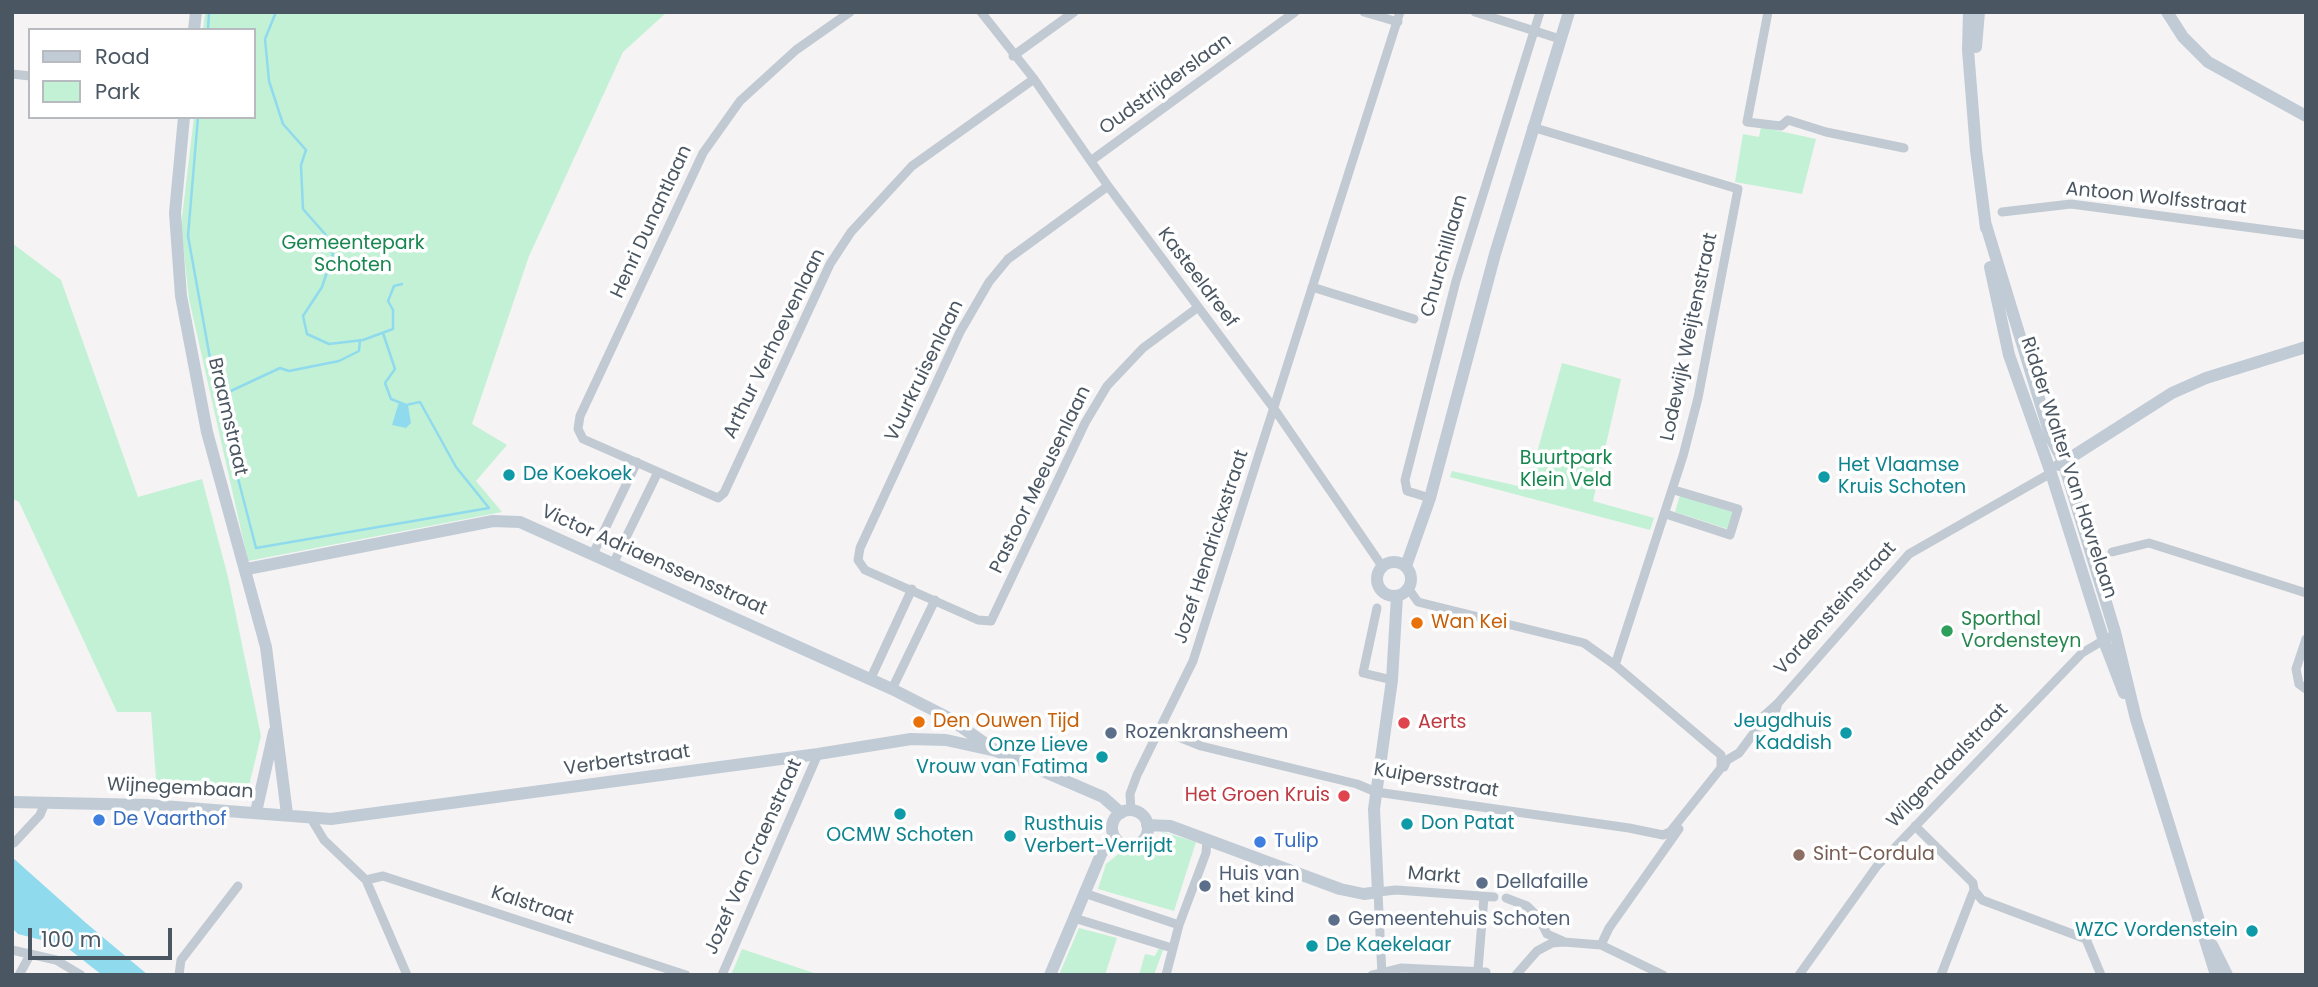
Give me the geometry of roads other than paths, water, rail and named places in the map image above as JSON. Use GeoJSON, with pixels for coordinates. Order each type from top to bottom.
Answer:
{"type":"FeatureCollection","features":[{"type":"Feature","properties":{"kind":"street","name":"Henri Dunantlaan"},"geometry":{"type":"LineString","coordinates":[[718,498],[583,439],[578,429],[580,416],[702,153],[740,101],[796,50],[850,12]]}},
{"type":"Feature","properties":{"kind":"street","name":"Kasteeldreef"},"geometry":{"type":"LineString","coordinates":[[981,12],[1013,56],[1034,79],[1108,186],[1275,410],[1382,566]]}},
{"type":"Feature","properties":{"kind":"street"},"geometry":{"type":"LineString","coordinates":[[1013,56],[1074,12]]}},
{"type":"Feature","properties":{"kind":"street","name":"Oudstrijderslaan"},"geometry":{"type":"LineString","coordinates":[[1092,160],[1295,12]]}},
{"type":"Feature","properties":{"kind":"street"},"geometry":{"type":"LineString","coordinates":[[1364,12],[1399,17]]}},
{"type":"Feature","properties":{"kind":"street"},"geometry":{"type":"LineString","coordinates":[[1475,12],[1560,39]]}},
{"type":"Feature","properties":{"kind":"street","name":"Churchilllaan"},"geometry":{"type":"LineString","coordinates":[[1430,498],[1407,491],[1405,480],[1456,281],[1540,12]]}},
{"type":"Feature","properties":{"kind":"street"},"geometry":{"type":"LineString","coordinates":[[1406,566],[1430,498],[1532,127],[1569,12]]}},
{"type":"Feature","properties":{"kind":"street"},"geometry":{"type":"LineString","coordinates":[[1768,12],[1748,121],[1780,126],[1788,120],[1856,140],[1904,148]]}},
{"type":"Feature","properties":{"kind":"street","name":"Ridder Walter Van Havrelaan"},"geometry":{"type":"LineString","coordinates":[[1969,12],[1968,50],[1973,82],[1976,150],[1990,266],[2009,355],[2051,472],[2104,641],[2136,719]]}},
{"type":"Feature","properties":{"kind":"street","name":"Ridder Walter Van Havrelaan"},"geometry":{"type":"LineString","coordinates":[[1973,82],[1979,12]]}},
{"type":"Feature","properties":{"kind":"street"},"geometry":{"type":"LineString","coordinates":[[2166,12],[2191,46],[2208,62],[2306,116]]}},
{"type":"Feature","properties":{"kind":"street","name":"Jozef Hendrickxstraat"},"geometry":{"type":"LineString","coordinates":[[1126,812],[1130,794],[1193,661],[1399,17]]}},
{"type":"Feature","properties":{"kind":"street","name":"Arthur Verhoevenlaan"},"geometry":{"type":"LineString","coordinates":[[718,498],[724,493],[830,264],[851,232],[912,166],[1034,79]]}},
{"type":"Feature","properties":{"kind":"street","name":"Braamstraat"},"geometry":{"type":"LineString","coordinates":[[184,119],[175,213],[178,272],[207,432],[247,569],[266,647],[275,721],[274,758],[287,814]]}},
{"type":"Feature","properties":{"kind":"street","name":"Lodewijk Weijtenstraat"},"geometry":{"type":"LineString","coordinates":[[1532,127],[1738,189],[1698,398],[1674,490],[1615,665]]}},
{"type":"Feature","properties":{"kind":"street","name":"Vuurkruisenlaan"},"geometry":{"type":"LineString","coordinates":[[991,621],[978,620],[865,570],[858,560],[860,548],[960,332],[989,282],[1008,259],[1108,186]]}},
{"type":"Feature","properties":{"kind":"street","name":"Antoon Wolfsstraat"},"geometry":{"type":"LineString","coordinates":[[2002,212],[2071,204],[2306,235]]}},
{"type":"Feature","properties":{"kind":"street","name":"Ridder Walter Van Havrelaan"},"geometry":{"type":"LineString","coordinates":[[1986,222],[2051,438],[2063,461],[2115,632],[2136,719],[2216,975]]}},
{"type":"Feature","properties":{"kind":"street"},"geometry":{"type":"LineString","coordinates":[[1311,287],[1414,320]]}},
{"type":"Feature","properties":{"kind":"street","name":"Pastoor Meeusenlaan"},"geometry":{"type":"LineString","coordinates":[[991,621],[1085,423],[1107,386],[1143,348],[1197,308]]}},
{"type":"Feature","properties":{"kind":"street","name":"Vordensteinstraat"},"geometry":{"type":"LineString","coordinates":[[1601,945],[1609,929],[1722,774],[1727,760],[1739,753],[1759,726],[1765,726],[1775,713],[1778,703],[1909,554],[2051,472],[2063,461],[2172,393],[2206,378],[2306,347]]}},
{"type":"Feature","properties":{"kind":"street"},"geometry":{"type":"LineString","coordinates":[[593,554],[637,462]]}},
{"type":"Feature","properties":{"kind":"street"},"geometry":{"type":"LineString","coordinates":[[613,564],[658,472]]}},
{"type":"Feature","properties":{"kind":"street"},"geometry":{"type":"LineString","coordinates":[[1666,514],[1730,535],[1738,509],[1674,490]]}},
{"type":"Feature","properties":{"kind":"street","name":"Victor Adriaenssensstraat"},"geometry":{"type":"LineString","coordinates":[[247,569],[494,521],[520,522],[947,717]]}},
{"type":"Feature","properties":{"kind":"street"},"geometry":{"type":"LineString","coordinates":[[2112,552],[2149,543],[2306,593]]}},
{"type":"Feature","properties":{"kind":"street"},"geometry":{"type":"LineString","coordinates":[[1397,562],[1406,566],[1411,577],[1408,589],[1397,596],[1385,593],[1377,584],[1382,566],[1397,562]]}},
{"type":"Feature","properties":{"kind":"street"},"geometry":{"type":"LineString","coordinates":[[870,680],[912,589]]}},
{"type":"Feature","properties":{"kind":"street"},"geometry":{"type":"LineString","coordinates":[[1408,589],[1418,602],[1584,643],[1615,665]]}},
{"type":"Feature","properties":{"kind":"street"},"geometry":{"type":"LineString","coordinates":[[1378,973],[1374,809],[1392,680],[1397,596]]}},
{"type":"Feature","properties":{"kind":"street"},"geometry":{"type":"LineString","coordinates":[[892,690],[934,600]]}},
{"type":"Feature","properties":{"kind":"street"},"geometry":{"type":"LineString","coordinates":[[1377,608],[1363,673],[1392,680]]}},
{"type":"Feature","properties":{"kind":"street","name":"Wilgendaalstraat"},"geometry":{"type":"LineString","coordinates":[[1800,975],[1877,866],[2082,653],[2115,632]]}},
{"type":"Feature","properties":{"kind":"street"},"geometry":{"type":"LineString","coordinates":[[2306,639],[2296,669],[2299,684],[2306,688]]}},
{"type":"Feature","properties":{"kind":"street","name":"Kuipersstraat"},"geometry":{"type":"LineString","coordinates":[[1161,730],[1201,746],[1357,784],[1376,792],[1663,835],[1670,832],[1721,768],[1721,755],[1615,665]]}},
{"type":"Feature","properties":{"kind":"street"},"geometry":{"type":"LineString","coordinates":[[946,740],[947,717]]}},
{"type":"Feature","properties":{"kind":"street","name":"Verbertstraat"},"geometry":{"type":"LineString","coordinates":[[947,717],[996,751]]}},
{"type":"Feature","properties":{"kind":"street","name":"Verbertstraat"},"geometry":{"type":"LineString","coordinates":[[312,820],[818,754],[911,738],[946,740],[996,751],[1104,797],[1126,812],[1142,815],[1147,825]]}},
{"type":"Feature","properties":{"kind":"street","name":"Jozef Van Craenstraat"},"geometry":{"type":"LineString","coordinates":[[722,975],[818,754]]}},
{"type":"Feature","properties":{"kind":"street","name":"Braamstraat"},"geometry":{"type":"LineString","coordinates":[[256,812],[274,758]]}},
{"type":"Feature","properties":{"kind":"street","name":"Wijnegembaan"},"geometry":{"type":"LineString","coordinates":[[12,802],[149,805],[287,814],[312,820]]}},
{"type":"Feature","properties":{"kind":"street"},"geometry":{"type":"LineString","coordinates":[[14,843],[40,815],[46,803]]}},
{"type":"Feature","properties":{"kind":"street"},"geometry":{"type":"LineString","coordinates":[[1126,812],[1113,822],[1116,839],[1125,845],[1137,844],[1145,837],[1147,825],[1170,826],[1340,889],[1364,894],[1378,892]]}},
{"type":"Feature","properties":{"kind":"street"},"geometry":{"type":"LineString","coordinates":[[312,820],[324,840],[366,880],[407,975]]}},
{"type":"Feature","properties":{"kind":"street"},"geometry":{"type":"LineString","coordinates":[[1915,826],[1973,883],[1974,890],[1941,975]]}},
{"type":"Feature","properties":{"kind":"street"},"geometry":{"type":"LineString","coordinates":[[1050,975],[1102,852],[1116,839]]}},
{"type":"Feature","properties":{"kind":"street"},"geometry":{"type":"LineString","coordinates":[[1166,975],[1179,925],[1206,853],[1207,839]]}},
{"type":"Feature","properties":{"kind":"street","name":"Kalstraat"},"geometry":{"type":"LineString","coordinates":[[366,880],[383,876],[686,975]]}},
{"type":"Feature","properties":{"kind":"street"},"geometry":{"type":"LineString","coordinates":[[179,975],[181,960],[238,886]]}},
{"type":"Feature","properties":{"kind":"street","name":"Markt"},"geometry":{"type":"LineString","coordinates":[[1378,892],[1396,890],[1489,897],[1482,971],[1378,973]]}},
{"type":"Feature","properties":{"kind":"street"},"geometry":{"type":"LineString","coordinates":[[1974,890],[1982,900],[2086,939],[2101,975]]}},
{"type":"Feature","properties":{"kind":"street"},"geometry":{"type":"LineString","coordinates":[[1084,893],[1179,925]]}},
{"type":"Feature","properties":{"kind":"street"},"geometry":{"type":"LineString","coordinates":[[1506,898],[1527,906],[1539,918],[1547,934],[1564,942]]}},
{"type":"Feature","properties":{"kind":"street"},"geometry":{"type":"LineString","coordinates":[[1074,918],[1172,948]]}},
{"type":"Feature","properties":{"kind":"street","name":"Ridder Walter Van Havrelaan"},"geometry":{"type":"LineString","coordinates":[[2204,933],[2227,975]]}},
{"type":"Feature","properties":{"kind":"street"},"geometry":{"type":"LineString","coordinates":[[1516,975],[1537,951],[1552,943],[1564,942],[1601,945],[1663,975]]}},
{"type":"Feature","properties":{"kind":"street"},"geometry":{"type":"LineString","coordinates":[[12,950],[56,960],[81,975]]}},
{"type":"Feature","properties":{"kind":"street"},"geometry":{"type":"LineString","coordinates":[[19,975],[30,955]]}},
{"type":"Feature","properties":{"kind":"water"},"geometry":{"type":"Polygon","coordinates":[[[399,402],[408,405],[411,423],[406,428],[392,425],[399,402]]]}},
{"type":"Feature","properties":{"kind":"water"},"geometry":{"type":"Polygon","coordinates":[[[12,857],[148,975],[102,975],[65,946],[18,934],[12,928],[12,857]]]}},
{"type":"Feature","properties":{"kind":"waterway"},"geometry":{"type":"LineString","coordinates":[[208,28],[209,12]]}},
{"type":"Feature","properties":{"kind":"waterway"},"geometry":{"type":"LineString","coordinates":[[276,12],[265,39],[269,81],[283,124],[306,150],[301,165],[303,209],[325,234],[333,254],[322,287],[303,316],[307,334],[329,344],[363,340],[393,329],[393,310],[388,301],[394,286],[402,284]]}},
{"type":"Feature","properties":{"kind":"waterway"},"geometry":{"type":"LineString","coordinates":[[198,119],[188,236],[217,397],[256,548],[489,508],[456,467],[420,402],[406,405],[391,399],[385,383],[395,369],[383,333]]}},
{"type":"Feature","properties":{"kind":"waterway"},"geometry":{"type":"LineString","coordinates":[[218,397],[280,368],[289,371],[339,361],[359,351],[360,340]]}},
{"type":"Feature","properties":{"kind":"place","name":"De Koekoek"},"geometry":{"type":"Point","coordinates":[509,475]}},
{"type":"Feature","properties":{"kind":"place","name":"Het Vlaamse Kruis Schoten"},"geometry":{"type":"Point","coordinates":[1824,477]}},
{"type":"Feature","properties":{"kind":"place","name":"Wan Kei"},"geometry":{"type":"Point","coordinates":[1417,623]}},
{"type":"Feature","properties":{"kind":"place","name":"Sporthal Vordensteyn"},"geometry":{"type":"Point","coordinates":[1947,631]}},
{"type":"Feature","properties":{"kind":"place","name":"Den Ouwen Tijd"},"geometry":{"type":"Point","coordinates":[919,722]}},
{"type":"Feature","properties":{"kind":"place","name":"Aerts"},"geometry":{"type":"Point","coordinates":[1404,723]}},
{"type":"Feature","properties":{"kind":"place","name":"Rozenkransheem"},"geometry":{"type":"Point","coordinates":[1111,733]}},
{"type":"Feature","properties":{"kind":"place","name":"Jeugdhuis Kaddish"},"geometry":{"type":"Point","coordinates":[1846,733]}},
{"type":"Feature","properties":{"kind":"place","name":"Onze Lieve Vrouw van Fatima"},"geometry":{"type":"Point","coordinates":[1102,757]}},
{"type":"Feature","properties":{"kind":"place","name":"Het Groen Kruis"},"geometry":{"type":"Point","coordinates":[1344,796]}},
{"type":"Feature","properties":{"kind":"place","name":"OCMW Schoten"},"geometry":{"type":"Point","coordinates":[900,814]}},
{"type":"Feature","properties":{"kind":"place","name":"De Vaarthof"},"geometry":{"type":"Point","coordinates":[99,820]}},
{"type":"Feature","properties":{"kind":"place","name":"Don Patat"},"geometry":{"type":"Point","coordinates":[1407,824]}},
{"type":"Feature","properties":{"kind":"place","name":"Rusthuis Verbert-Verrijdt"},"geometry":{"type":"Point","coordinates":[1010,836]}},
{"type":"Feature","properties":{"kind":"place","name":"Tulip"},"geometry":{"type":"Point","coordinates":[1260,842]}},
{"type":"Feature","properties":{"kind":"place","name":"Sint-Cordula"},"geometry":{"type":"Point","coordinates":[1799,855]}},
{"type":"Feature","properties":{"kind":"place","name":"Dellafaille"},"geometry":{"type":"Point","coordinates":[1482,883]}},
{"type":"Feature","properties":{"kind":"place","name":"Huis van het kind"},"geometry":{"type":"Point","coordinates":[1205,886]}},
{"type":"Feature","properties":{"kind":"place","name":"Gemeentehuis Schoten"},"geometry":{"type":"Point","coordinates":[1334,920]}},
{"type":"Feature","properties":{"kind":"place","name":"WZC Vordenstein"},"geometry":{"type":"Point","coordinates":[2252,931]}},
{"type":"Feature","properties":{"kind":"place","name":"De Kaekelaar"},"geometry":{"type":"Point","coordinates":[1312,946]}},
{"type":"Feature","properties":{"kind":"park label","name":"Gemeentepark Schoten"},"geometry":{"type":"Point","coordinates":[353,255]}},
{"type":"Feature","properties":{"kind":"park label","name":"Buurtpark Klein Veld"},"geometry":{"type":"Point","coordinates":[1566,470]}}]}
